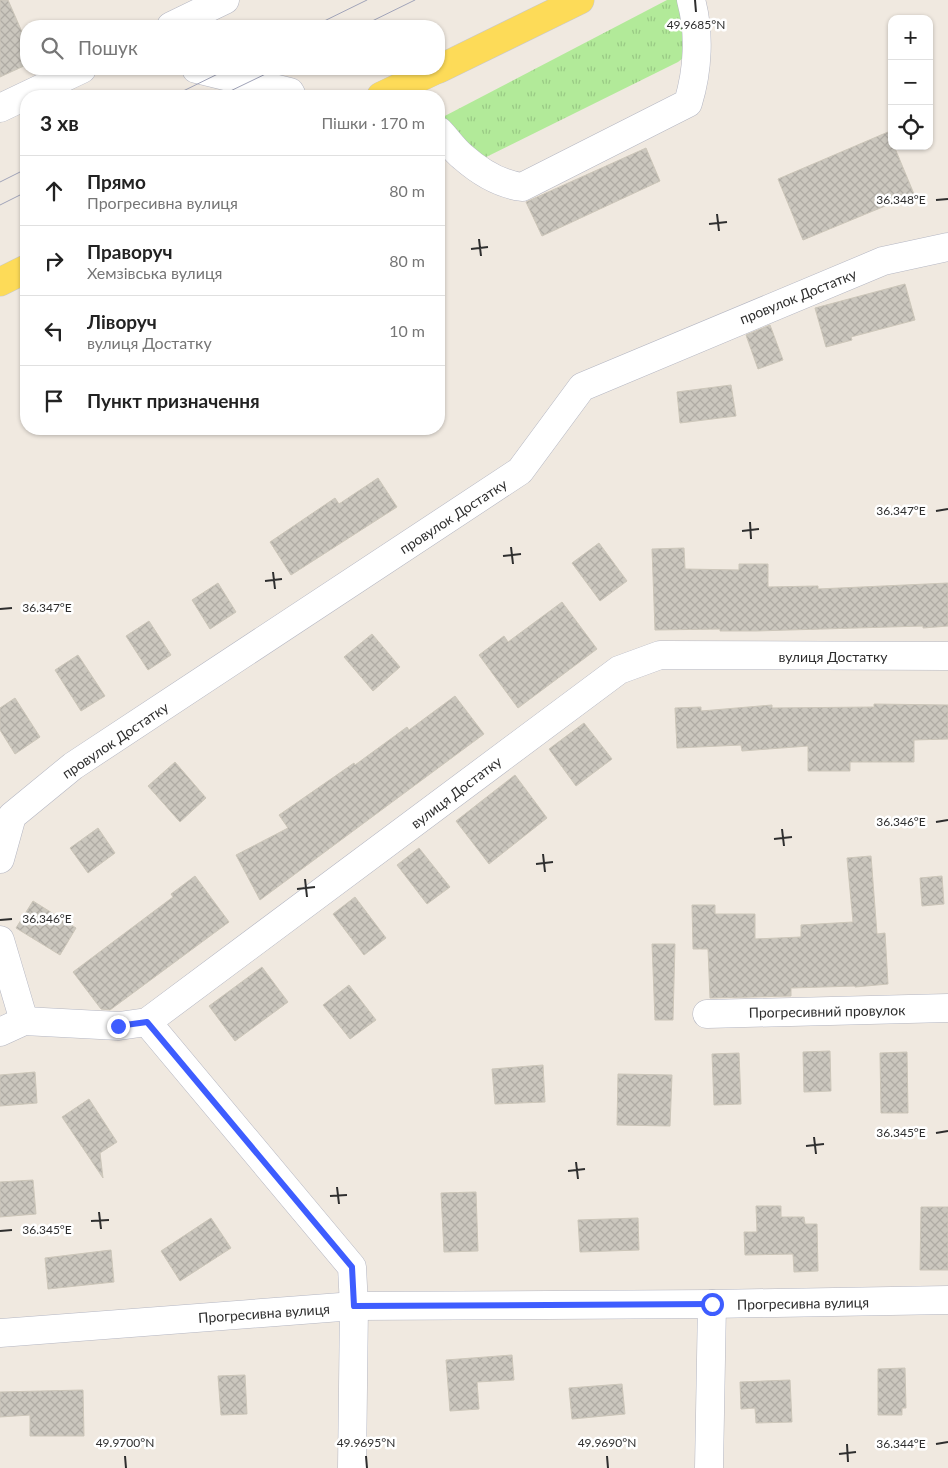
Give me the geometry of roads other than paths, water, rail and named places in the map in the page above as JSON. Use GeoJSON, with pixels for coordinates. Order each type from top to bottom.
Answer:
{"type":"FeatureCollection","features":[{"type":"Feature","properties":{"kind":"main road"},"geometry":{"type":"LineString","coordinates":[[445,66],[580,0]]}},
{"type":"Feature","properties":{"kind":"main road"},"geometry":{"type":"LineString","coordinates":[[400,90],[427,75]]}},
{"type":"Feature","properties":{"kind":"main road"},"geometry":{"type":"LineString","coordinates":[[0,282],[20,272]]}},
{"type":"Feature","properties":{"kind":"street"},"geometry":{"type":"LineString","coordinates":[[183,20],[225,0]]}},
{"type":"Feature","properties":{"kind":"street"},"geometry":{"type":"LineString","coordinates":[[445,138],[462,157],[490,178],[512,186],[522,187],[688,103],[698,35],[691,0]]}},
{"type":"Feature","properties":{"kind":"street"},"geometry":{"type":"LineString","coordinates":[[38,90],[69,75]]}},
{"type":"Feature","properties":{"kind":"street"},"geometry":{"type":"LineString","coordinates":[[221,75],[282,90]]}},
{"type":"Feature","properties":{"kind":"street"},"geometry":{"type":"LineString","coordinates":[[0,108],[20,98]]}},
{"type":"Feature","properties":{"kind":"street","name":"провулок Достатку"},"geometry":{"type":"LineString","coordinates":[[0,859],[12,816],[73,766],[520,472],[582,387],[883,261],[948,247]]}},
{"type":"Feature","properties":{"kind":"street","name":"вулиця Достатку"},"geometry":{"type":"LineString","coordinates":[[12,1027],[118,1026],[147,1022],[619,670],[660,655],[948,656]]}},
{"type":"Feature","properties":{"kind":"street"},"geometry":{"type":"LineString","coordinates":[[0,940],[12,1027]]}},
{"type":"Feature","properties":{"kind":"street","name":"Прогресивний провулок"},"geometry":{"type":"LineString","coordinates":[[707,1014],[948,1008]]}},
{"type":"Feature","properties":{"kind":"street"},"geometry":{"type":"LineString","coordinates":[[147,1022],[352,1267],[354,1306],[352,1468]]}},
{"type":"Feature","properties":{"kind":"street","name":"Прогресивна вулиця"},"geometry":{"type":"LineString","coordinates":[[0,1334],[354,1306],[712,1304],[948,1300]]}},
{"type":"Feature","properties":{"kind":"street"},"geometry":{"type":"LineString","coordinates":[[709,1468],[712,1304]]}},
{"type":"Feature","properties":{"kind":"tram line"},"geometry":{"type":"LineString","coordinates":[[326,20],[367,0]]}},
{"type":"Feature","properties":{"kind":"tram line"},"geometry":{"type":"LineString","coordinates":[[374,20],[415,0]]}},
{"type":"Feature","properties":{"kind":"tram line"},"geometry":{"type":"LineString","coordinates":[[185,90],[216,75]]}},
{"type":"Feature","properties":{"kind":"tram line"},"geometry":{"type":"LineString","coordinates":[[232,90],[264,75]]}},
{"type":"Feature","properties":{"kind":"tram line"},"geometry":{"type":"LineString","coordinates":[[0,182],[20,172]]}},
{"type":"Feature","properties":{"kind":"tram line"},"geometry":{"type":"LineString","coordinates":[[0,205],[20,195]]}}]}
